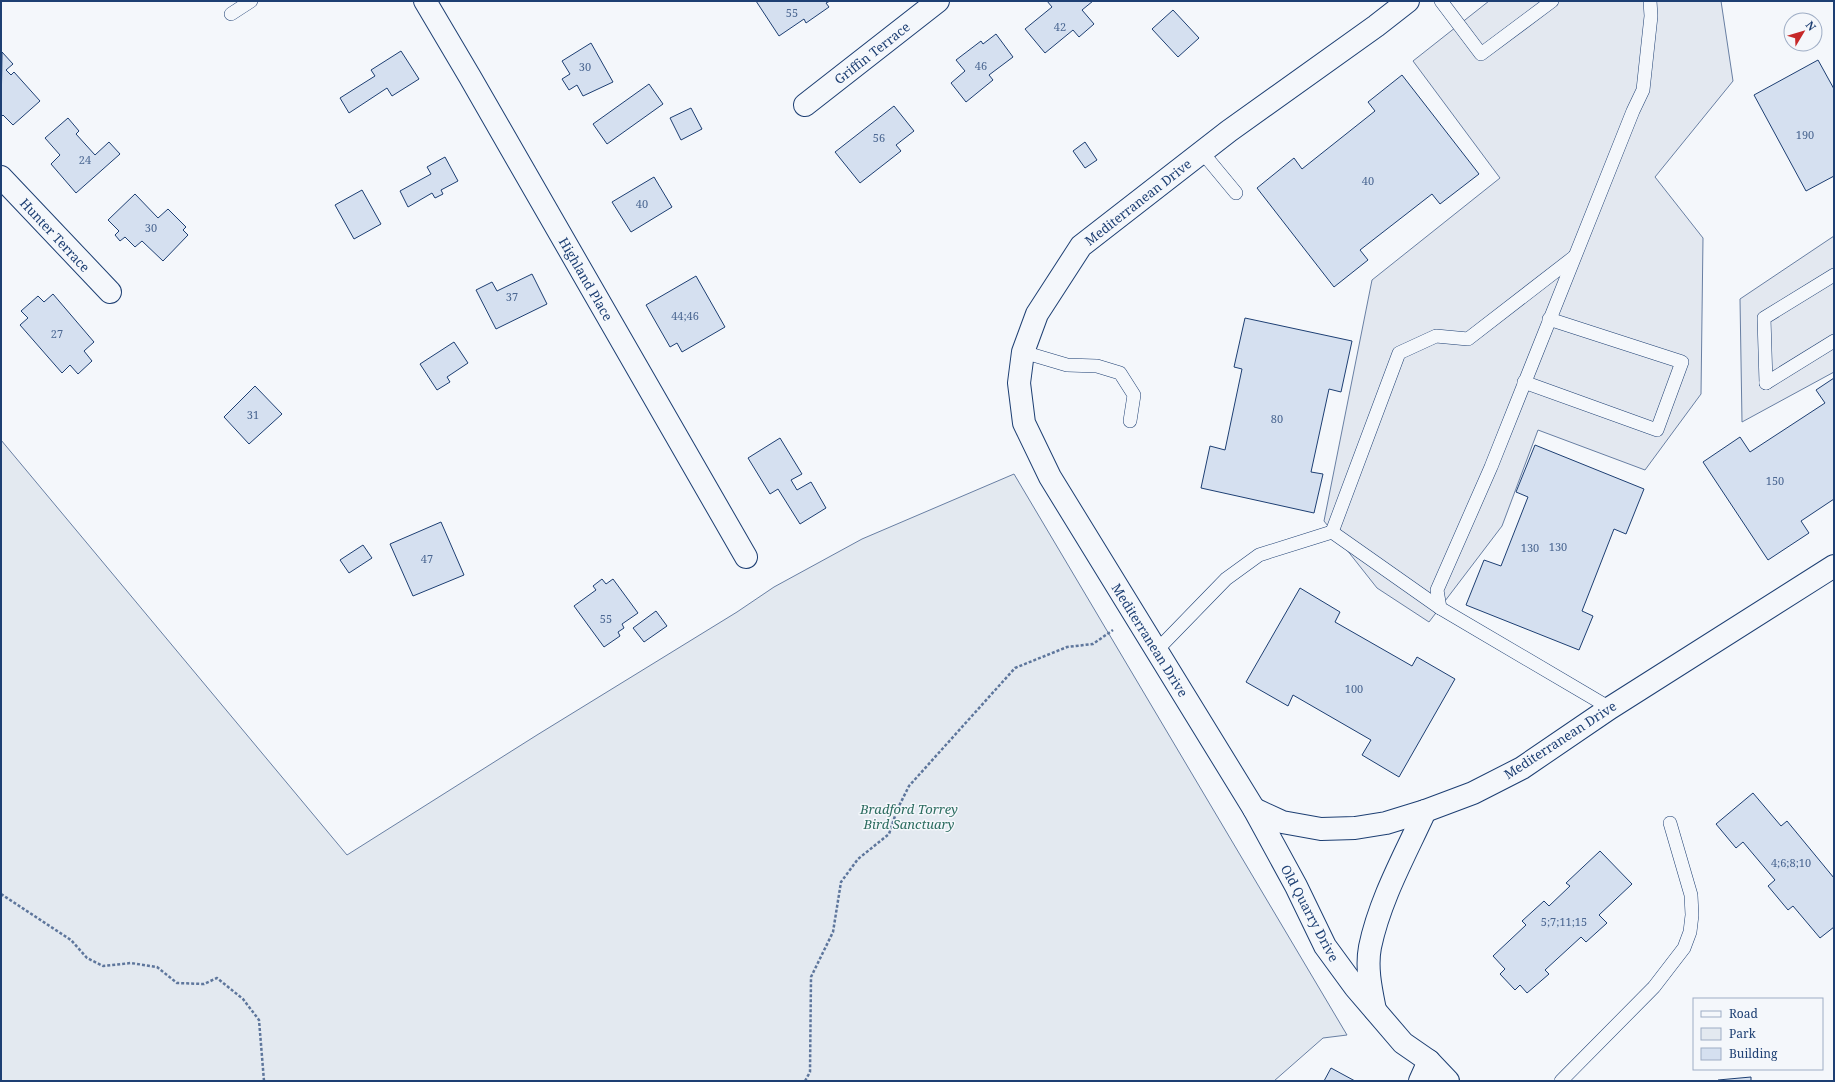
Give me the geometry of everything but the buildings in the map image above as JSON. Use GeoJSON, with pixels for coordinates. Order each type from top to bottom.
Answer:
{"type":"FeatureCollection","features":[{"type":"Feature","properties":{"kind":"street","name":"Highland Place"},"geometry":{"type":"LineString","coordinates":[[425,1],[470,76],[746,557]]}},
{"type":"Feature","properties":{"kind":"street","name":"Griffin Terrace"},"geometry":{"type":"LineString","coordinates":[[805,105],[938,1]]}},
{"type":"Feature","properties":{"kind":"street","name":"Mediterranean Drive"},"geometry":{"type":"LineString","coordinates":[[1408,1],[1202,152],[1081,246],[1037,314],[1023,352],[1019,383],[1024,423],[1050,478],[1254,809],[1282,822],[1321,829],[1355,828],[1386,823],[1425,811],[1473,792],[1522,768],[1610,708],[1834,566]]}},
{"type":"Feature","properties":{"kind":"street","name":"Hunter Terrace"},"geometry":{"type":"LineString","coordinates":[[1,177],[110,292]]}},
{"type":"Feature","properties":{"kind":"street","name":"Old Quarry Drive"},"geometry":{"type":"LineString","coordinates":[[1254,809],[1296,886],[1325,946],[1341,970],[1403,1043],[1429,1061],[1448,1081]]}},
{"type":"Feature","properties":{"kind":"street"},"geometry":{"type":"LineString","coordinates":[[1375,1011],[1369,977],[1370,948],[1383,903],[1425,811]]}},
{"type":"Feature","properties":{"kind":"street"},"geometry":{"type":"LineString","coordinates":[[1420,1081],[1429,1061]]}},
{"type":"Feature","properties":{"kind":"lane"},"geometry":{"type":"LineString","coordinates":[[230,14],[251,1]]}},
{"type":"Feature","properties":{"kind":"lane"},"geometry":{"type":"LineString","coordinates":[[1441,1],[1481,54],[1552,1]]}},
{"type":"Feature","properties":{"kind":"lane"},"geometry":{"type":"LineString","coordinates":[[1440,608],[1438,590],[1491,467],[1549,319],[1633,111],[1643,90],[1651,16],[1650,1]]}},
{"type":"Feature","properties":{"kind":"lane"},"geometry":{"type":"LineString","coordinates":[[1202,152],[1236,193]]}},
{"type":"Feature","properties":{"kind":"lane"},"geometry":{"type":"LineString","coordinates":[[1332,532],[1399,353],[1436,336],[1468,339],[1574,257]]}},
{"type":"Feature","properties":{"kind":"lane"},"geometry":{"type":"LineString","coordinates":[[1834,276],[1764,318],[1766,383],[1834,341]]}},
{"type":"Feature","properties":{"kind":"lane"},"geometry":{"type":"LineString","coordinates":[[1524,382],[1658,430],[1682,362],[1549,319]]}},
{"type":"Feature","properties":{"kind":"lane"},"geometry":{"type":"LineString","coordinates":[[1023,352],[1067,365],[1096,366],[1120,373],[1134,395],[1130,421]]}},
{"type":"Feature","properties":{"kind":"lane"},"geometry":{"type":"LineString","coordinates":[[1332,532],[1440,608],[1610,708]]}},
{"type":"Feature","properties":{"kind":"lane"},"geometry":{"type":"LineString","coordinates":[[1157,650],[1226,579],[1259,555],[1332,532]]}},
{"type":"Feature","properties":{"kind":"lane"},"geometry":{"type":"LineString","coordinates":[[1561,1081],[1654,987],[1684,948],[1690,932],[1691,895],[1670,823]]}},
{"type":"Feature","properties":{"kind":"path"},"geometry":{"type":"LineString","coordinates":[[805,1081],[810,1072],[811,977],[833,932],[841,882],[858,860],[889,834],[897,810],[909,786],[1015,668],[1067,648],[1092,644],[1135,615]]}},
{"type":"Feature","properties":{"kind":"path"},"geometry":{"type":"LineString","coordinates":[[1,894],[72,940],[87,958],[103,966],[131,964],[157,967],[177,983],[204,984],[217,978],[243,999],[259,1020],[264,1081]]}},
{"type":"Feature","properties":{"kind":"green space","name":"Bradford Torrey Bird Sanctuary"},"geometry":{"type":"Polygon","coordinates":[[[1,440],[347,855],[537,735],[737,612],[774,587],[862,539],[1014,474],[1347,1035],[1323,1038],[1274,1081],[1,1081],[1,440]]]}},
{"type":"Feature","properties":{"kind":"shaded area"},"geometry":{"type":"Polygon","coordinates":[[[1489,1],[1721,1],[1733,81],[1655,177],[1703,238],[1701,394],[1645,470],[1538,430],[1502,526],[1429,622],[1377,588],[1324,521],[1372,280],[1500,178],[1413,61],[1489,1]]]}},
{"type":"Feature","properties":{"kind":"shaded area"},"geometry":{"type":"Polygon","coordinates":[[[1834,236],[1834,372],[1742,422],[1740,299],[1834,236]]]}}]}
